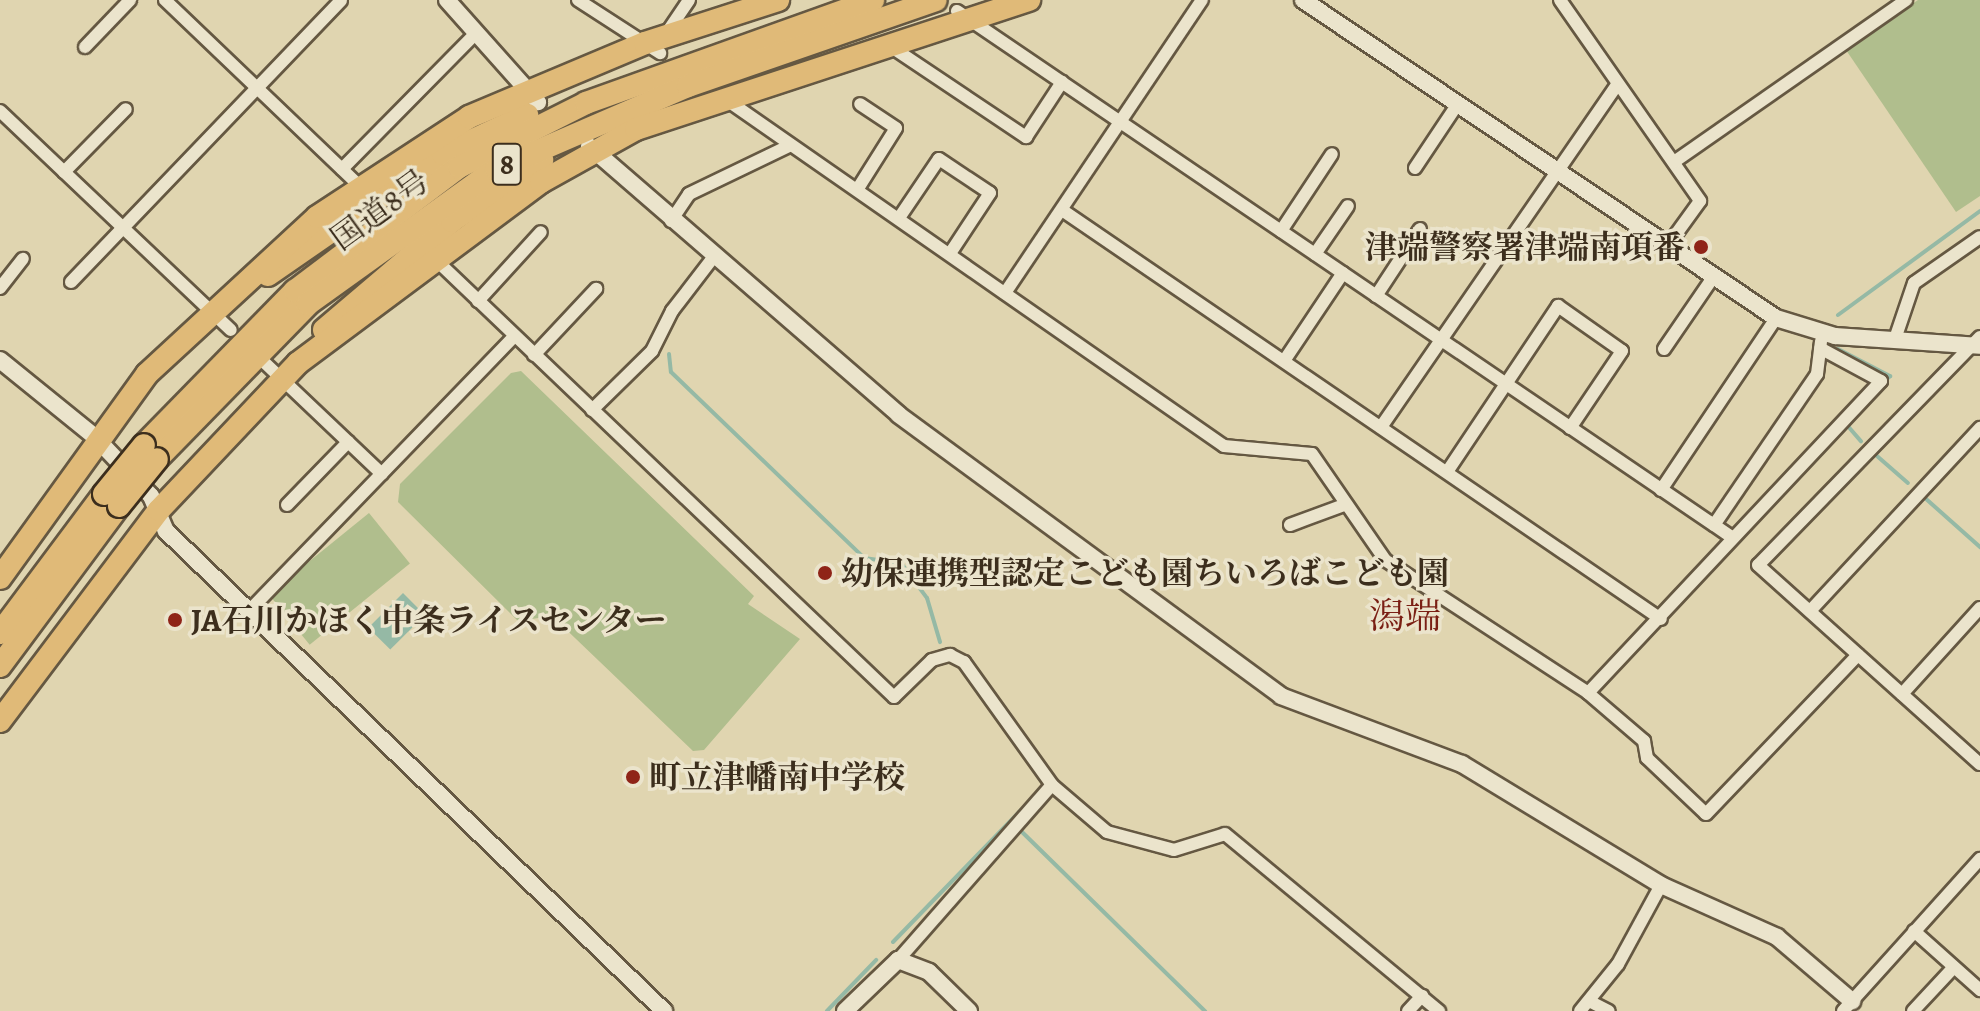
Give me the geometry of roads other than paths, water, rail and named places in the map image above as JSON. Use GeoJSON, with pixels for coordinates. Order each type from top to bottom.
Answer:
{"type":"FeatureCollection","features":[{"type":"Feature","properties":{"kind":"highway"},"geometry":{"type":"LineString","coordinates":[[0,578],[95,437],[217,307],[295,234],[469,117],[533,97],[656,45],[778,0]]}},
{"type":"Feature","properties":{"kind":"highway","name":"国道8号"},"geometry":{"type":"LineString","coordinates":[[0,633],[151,452],[295,291],[459,167],[586,103],[873,0]]}},
{"type":"Feature","properties":{"kind":"highway","name":"国道8号"},"geometry":{"type":"LineString","coordinates":[[151,452],[308,304],[420,217],[578,129],[688,86],[936,0]]}},
{"type":"Feature","properties":{"kind":"highway"},"geometry":{"type":"LineString","coordinates":[[0,721],[159,510],[282,368],[591,148],[720,96],[890,46],[964,15],[1029,0]]}},
{"type":"Feature","properties":{"kind":"highway","name":"8"},"geometry":{"type":"LineString","coordinates":[[217,307],[480,135],[654,65],[798,16],[817,18]]}},
{"type":"Feature","properties":{"kind":"highway","name":"8"},"geometry":{"type":"LineString","coordinates":[[282,368],[353,300],[465,211],[552,154],[673,102],[688,86]]}},
{"type":"Feature","properties":{"kind":"highway","name":"国道8号"},"geometry":{"type":"LineString","coordinates":[[0,666],[111,500]]}},
{"type":"Feature","properties":{"kind":"street"},"geometry":{"type":"LineString","coordinates":[[85,47],[130,0]]}},
{"type":"Feature","properties":{"kind":"street"},"geometry":{"type":"LineString","coordinates":[[165,0],[361,187]]}},
{"type":"Feature","properties":{"kind":"street"},"geometry":{"type":"LineString","coordinates":[[71,282],[341,0]]}},
{"type":"Feature","properties":{"kind":"street"},"geometry":{"type":"LineString","coordinates":[[447,0],[533,97]]}},
{"type":"Feature","properties":{"kind":"street"},"geometry":{"type":"LineString","coordinates":[[586,2],[656,45],[689,0]]}},
{"type":"Feature","properties":{"kind":"street"},"geometry":{"type":"LineString","coordinates":[[1005,293],[1202,0]]}},
{"type":"Feature","properties":{"kind":"street"},"geometry":{"type":"LineString","coordinates":[[1303,0],[1712,279],[1776,318],[1821,340],[1881,381],[1661,619],[1588,693]]}},
{"type":"Feature","properties":{"kind":"street"},"geometry":{"type":"LineString","coordinates":[[1560,0],[1700,201],[1666,248]]}},
{"type":"Feature","properties":{"kind":"street"},"geometry":{"type":"LineString","coordinates":[[1674,162],[1906,0]]}},
{"type":"Feature","properties":{"kind":"street"},"geometry":{"type":"LineString","coordinates":[[964,15],[1730,536]]}},
{"type":"Feature","properties":{"kind":"street"},"geometry":{"type":"LineString","coordinates":[[342,169],[475,34]]}},
{"type":"Feature","properties":{"kind":"street"},"geometry":{"type":"LineString","coordinates":[[890,46],[1026,137],[1062,82]]}},
{"type":"Feature","properties":{"kind":"street"},"geometry":{"type":"LineString","coordinates":[[1381,427],[1553,171],[1618,84]]}},
{"type":"Feature","properties":{"kind":"street"},"geometry":{"type":"LineString","coordinates":[[720,96],[951,252],[1005,293],[1015,308],[1224,446],[1312,454],[1344,505],[1385,560],[1588,693],[1644,741],[1647,758],[1706,814],[1858,655]]}},
{"type":"Feature","properties":{"kind":"street"},"geometry":{"type":"LineString","coordinates":[[857,190],[896,128],[860,104]]}},
{"type":"Feature","properties":{"kind":"street"},"geometry":{"type":"LineString","coordinates":[[1415,168],[1457,105]]}},
{"type":"Feature","properties":{"kind":"street"},"geometry":{"type":"LineString","coordinates":[[64,172],[126,109]]}},
{"type":"Feature","properties":{"kind":"street"},"geometry":{"type":"LineString","coordinates":[[0,111],[122,226],[217,307],[231,330]]}},
{"type":"Feature","properties":{"kind":"street"},"geometry":{"type":"LineString","coordinates":[[671,221],[689,194],[791,145]]}},
{"type":"Feature","properties":{"kind":"street"},"geometry":{"type":"LineString","coordinates":[[591,148],[712,259],[899,415],[1281,696],[1462,764],[1661,885],[1777,937],[1852,1008],[1914,931],[1980,859]]}},
{"type":"Feature","properties":{"kind":"street"},"geometry":{"type":"LineString","coordinates":[[1281,231],[1332,154]]}},
{"type":"Feature","properties":{"kind":"street"},"geometry":{"type":"LineString","coordinates":[[899,218],[939,159],[952,167],[990,193],[951,252]]}},
{"type":"Feature","properties":{"kind":"street"},"geometry":{"type":"LineString","coordinates":[[1315,254],[1348,206]]}},
{"type":"Feature","properties":{"kind":"street"},"geometry":{"type":"LineString","coordinates":[[1062,210],[1661,619]]}},
{"type":"Feature","properties":{"kind":"street"},"geometry":{"type":"LineString","coordinates":[[1376,296],[1420,229]]}},
{"type":"Feature","properties":{"kind":"street"},"geometry":{"type":"LineString","coordinates":[[478,301],[541,232]]}},
{"type":"Feature","properties":{"kind":"street"},"geometry":{"type":"LineString","coordinates":[[1895,339],[1914,283],[1980,237]]}},
{"type":"Feature","properties":{"kind":"street"},"geometry":{"type":"LineString","coordinates":[[0,288],[23,259]]}},
{"type":"Feature","properties":{"kind":"street"},"geometry":{"type":"LineString","coordinates":[[592,410],[652,351],[672,311],[712,259]]}},
{"type":"Feature","properties":{"kind":"street"},"geometry":{"type":"LineString","coordinates":[[436,260],[894,697],[932,660],[950,655],[964,662],[1052,785],[1107,832],[1174,850],[1225,834],[1439,1011]]}},
{"type":"Feature","properties":{"kind":"street"},"geometry":{"type":"LineString","coordinates":[[1284,361],[1343,273]]}},
{"type":"Feature","properties":{"kind":"street"},"geometry":{"type":"LineString","coordinates":[[1664,349],[1712,279]]}},
{"type":"Feature","properties":{"kind":"street"},"geometry":{"type":"LineString","coordinates":[[534,355],[596,289]]}},
{"type":"Feature","properties":{"kind":"street"},"geometry":{"type":"LineString","coordinates":[[1447,472],[1558,306],[1622,351],[1570,428]]}},
{"type":"Feature","properties":{"kind":"street"},"geometry":{"type":"LineString","coordinates":[[1661,490],[1776,318]]}},
{"type":"Feature","properties":{"kind":"street"},"geometry":{"type":"LineString","coordinates":[[250,610],[515,336]]}},
{"type":"Feature","properties":{"kind":"street"},"geometry":{"type":"LineString","coordinates":[[1821,340],[1977,342]]}},
{"type":"Feature","properties":{"kind":"street"},"geometry":{"type":"LineString","coordinates":[[1714,525],[1817,374],[1821,340]]}},
{"type":"Feature","properties":{"kind":"street"},"geometry":{"type":"LineString","coordinates":[[1977,342],[1758,565],[1980,764]]}},
{"type":"Feature","properties":{"kind":"street"},"geometry":{"type":"LineString","coordinates":[[0,360],[95,437],[159,510],[166,531],[664,1011]]}},
{"type":"Feature","properties":{"kind":"street"},"geometry":{"type":"LineString","coordinates":[[282,368],[348,442],[382,474]]}},
{"type":"Feature","properties":{"kind":"street"},"geometry":{"type":"LineString","coordinates":[[1810,611],[1980,428]]}},
{"type":"Feature","properties":{"kind":"street"},"geometry":{"type":"LineString","coordinates":[[287,505],[348,442]]}},
{"type":"Feature","properties":{"kind":"street"},"geometry":{"type":"LineString","coordinates":[[1290,525],[1344,505]]}},
{"type":"Feature","properties":{"kind":"street"},"geometry":{"type":"LineString","coordinates":[[1902,694],[1980,608]]}},
{"type":"Feature","properties":{"kind":"street"},"geometry":{"type":"LineString","coordinates":[[845,1011],[898,960],[1052,785]]}},
{"type":"Feature","properties":{"kind":"street"},"geometry":{"type":"LineString","coordinates":[[1609,1011],[1584,1006],[1661,885]]}},
{"type":"Feature","properties":{"kind":"street"},"geometry":{"type":"LineString","coordinates":[[1914,931],[1980,990]]}},
{"type":"Feature","properties":{"kind":"street"},"geometry":{"type":"LineString","coordinates":[[898,960],[929,972],[969,1011]]}},
{"type":"Feature","properties":{"kind":"street"},"geometry":{"type":"LineString","coordinates":[[1913,1011],[1954,967]]}},
{"type":"Feature","properties":{"kind":"street"},"geometry":{"type":"LineString","coordinates":[[1408,1011],[1422,996]]}},
{"type":"Feature","properties":{"kind":"waterway"},"geometry":{"type":"LineString","coordinates":[[1838,315],[1980,211]]}},
{"type":"Feature","properties":{"kind":"waterway"},"geometry":{"type":"LineString","coordinates":[[1838,349],[1890,376],[1884,382]]}},
{"type":"Feature","properties":{"kind":"waterway"},"geometry":{"type":"LineString","coordinates":[[669,354],[671,372],[864,558],[901,563],[927,598],[940,642]]}},
{"type":"Feature","properties":{"kind":"waterway"},"geometry":{"type":"LineString","coordinates":[[1846,424],[1861,441]]}},
{"type":"Feature","properties":{"kind":"waterway"},"geometry":{"type":"LineString","coordinates":[[1877,456],[1908,483]]}},
{"type":"Feature","properties":{"kind":"waterway"},"geometry":{"type":"LineString","coordinates":[[1925,498],[1980,547]]}},
{"type":"Feature","properties":{"kind":"waterway"},"geometry":{"type":"LineString","coordinates":[[893,942],[1021,810]]}},
{"type":"Feature","properties":{"kind":"waterway"},"geometry":{"type":"LineString","coordinates":[[1020,830],[1205,1011]]}},
{"type":"Feature","properties":{"kind":"waterway"},"geometry":{"type":"LineString","coordinates":[[827,1011],[876,960]]}},
{"type":"Feature","properties":{"kind":"place","name":"津端警察署津端南項番"},"geometry":{"type":"Point","coordinates":[1701,247]}},
{"type":"Feature","properties":{"kind":"place","name":"幼保連携型認定こども園ちいろばこども園"},"geometry":{"type":"Point","coordinates":[825,573]}},
{"type":"Feature","properties":{"kind":"place","name":"JA石川かほく中条ライスセンター"},"geometry":{"type":"Point","coordinates":[175,620]}},
{"type":"Feature","properties":{"kind":"place","name":"町立津幡南中学校"},"geometry":{"type":"Point","coordinates":[633,777]}},
{"type":"Feature","properties":{"kind":"district","name":"潟端"},"geometry":{"type":"Point","coordinates":[1405,616]}}]}
